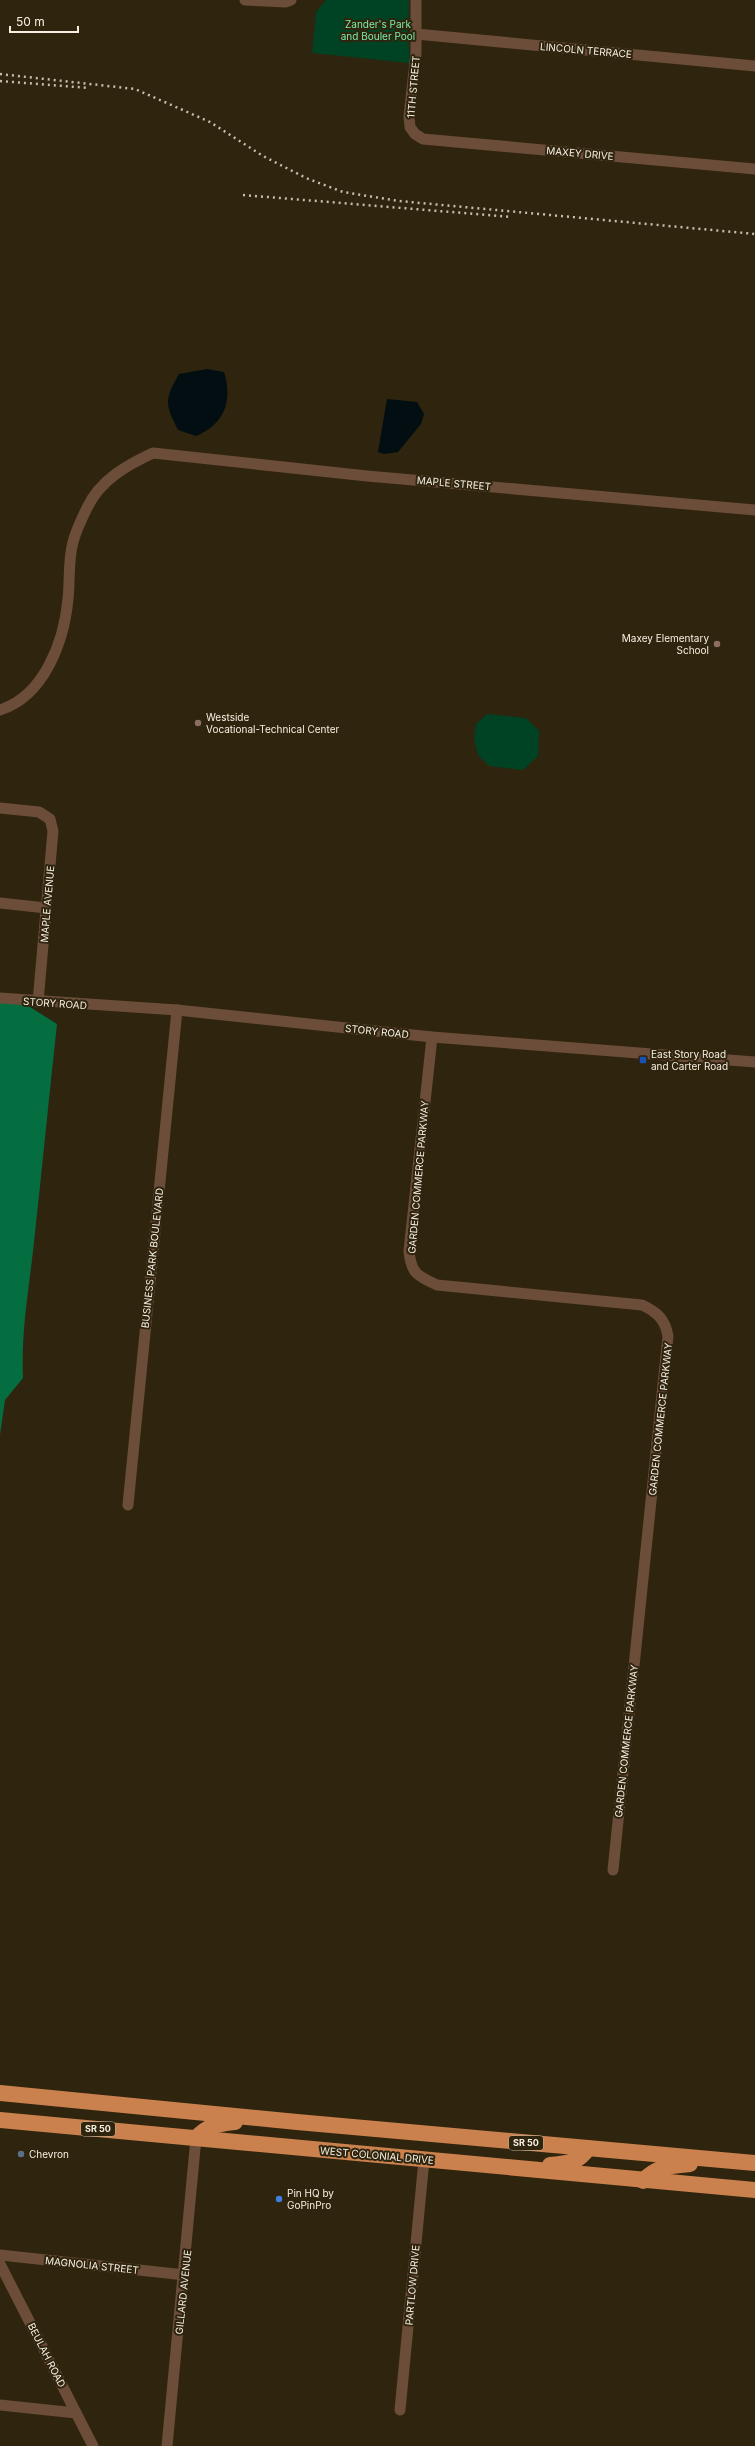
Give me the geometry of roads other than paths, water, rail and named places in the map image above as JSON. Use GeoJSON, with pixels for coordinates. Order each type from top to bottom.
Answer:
{"type":"FeatureCollection","features":[{"type":"Feature","properties":{"kind":"highway","name":"SR 50"},"geometry":{"type":"LineString","coordinates":[[0,2093],[296,2122],[735,2160],[755,2163]]}},
{"type":"Feature","properties":{"kind":"highway","name":"WEST COLONIAL DRIVE"},"geometry":{"type":"LineString","coordinates":[[0,2120],[643,2181],[755,2190]]}},
{"type":"Feature","properties":{"kind":"highway"},"geometry":{"type":"LineString","coordinates":[[196,2138],[204,2130],[215,2124],[247,2120],[296,2122]]}},
{"type":"Feature","properties":{"kind":"highway"},"geometry":{"type":"LineString","coordinates":[[519,2169],[575,2162],[582,2157],[588,2148]]}},
{"type":"Feature","properties":{"kind":"highway"},"geometry":{"type":"LineString","coordinates":[[643,2181],[651,2172],[662,2167],[735,2160]]}},
{"type":"Feature","properties":{"kind":"street"},"geometry":{"type":"LineString","coordinates":[[246,0],[286,2],[291,0]]}},
{"type":"Feature","properties":{"kind":"street","name":"11TH STREET"},"geometry":{"type":"LineString","coordinates":[[410,127],[409,116],[416,53],[416,0]]}},
{"type":"Feature","properties":{"kind":"street","name":"LINCOLN TERRACE"},"geometry":{"type":"LineString","coordinates":[[416,34],[755,66]]}},
{"type":"Feature","properties":{"kind":"street","name":"MAXEY DRIVE"},"geometry":{"type":"LineString","coordinates":[[410,127],[415,134],[423,138],[755,169]]}},
{"type":"Feature","properties":{"kind":"street","name":"MAPLE STREET"},"geometry":{"type":"LineString","coordinates":[[0,710],[13,706],[36,685],[53,659],[68,602],[73,543],[87,506],[108,479],[133,462],[154,453],[374,476],[755,510]]}},
{"type":"Feature","properties":{"kind":"street","name":"MAPLE AVENUE"},"geometry":{"type":"LineString","coordinates":[[0,808],[39,812],[50,819],[53,831],[38,1002]]}},
{"type":"Feature","properties":{"kind":"street"},"geometry":{"type":"LineString","coordinates":[[0,903],[46,908]]}},
{"type":"Feature","properties":{"kind":"street","name":"STORY ROAD"},"geometry":{"type":"LineString","coordinates":[[0,998],[38,1002],[177,1010],[432,1037],[755,1062]]}},
{"type":"Feature","properties":{"kind":"street","name":"BUSINESS PARK BOULEVARD"},"geometry":{"type":"LineString","coordinates":[[128,1505],[177,1010]]}},
{"type":"Feature","properties":{"kind":"street","name":"GARDEN COMMERCE PARKWAY"},"geometry":{"type":"LineString","coordinates":[[432,1037],[409,1251],[411,1267],[420,1278],[437,1286],[642,1305],[656,1311],[666,1325],[668,1336],[612,1870]]}},
{"type":"Feature","properties":{"kind":"street","name":"GILLARD AVENUE"},"geometry":{"type":"LineString","coordinates":[[167,2446],[185,2275],[196,2138]]}},
{"type":"Feature","properties":{"kind":"street","name":"PARTLOW DRIVE"},"geometry":{"type":"LineString","coordinates":[[400,2410],[424,2160]]}},
{"type":"Feature","properties":{"kind":"street","name":"MAGNOLIA STREET"},"geometry":{"type":"LineString","coordinates":[[0,2254],[185,2275]]}},
{"type":"Feature","properties":{"kind":"street","name":"BEULAH ROAD"},"geometry":{"type":"LineString","coordinates":[[0,2264],[92,2446]]}},
{"type":"Feature","properties":{"kind":"street"},"geometry":{"type":"LineString","coordinates":[[0,2405],[76,2413]]}},
{"type":"Feature","properties":{"kind":"railway"},"geometry":{"type":"LineString","coordinates":[[0,74],[135,89],[210,122],[263,156],[306,178],[343,192],[399,201],[755,234]]}},
{"type":"Feature","properties":{"kind":"railway"},"geometry":{"type":"LineString","coordinates":[[0,81],[89,88]]}},
{"type":"Feature","properties":{"kind":"railway"},"geometry":{"type":"LineString","coordinates":[[243,195],[512,217]]}},
{"type":"Feature","properties":{"kind":"place","name":"Maxey Elementary School"},"geometry":{"type":"Point","coordinates":[717,644]}},
{"type":"Feature","properties":{"kind":"place","name":"Westside Vocational-Technical Center"},"geometry":{"type":"Point","coordinates":[198,723]}},
{"type":"Feature","properties":{"kind":"place","name":"East Story Road and Carter Road"},"geometry":{"type":"Point","coordinates":[643,1060]}},
{"type":"Feature","properties":{"kind":"place","name":"Chevron"},"geometry":{"type":"Point","coordinates":[21,2154]}},
{"type":"Feature","properties":{"kind":"place","name":"Pin HQ by GoPinPro"},"geometry":{"type":"Point","coordinates":[279,2199]}},
{"type":"Feature","properties":{"kind":"park label","name":"Zander's Park and Bouler Pool"},"geometry":{"type":"Point","coordinates":[378,30]}}]}
